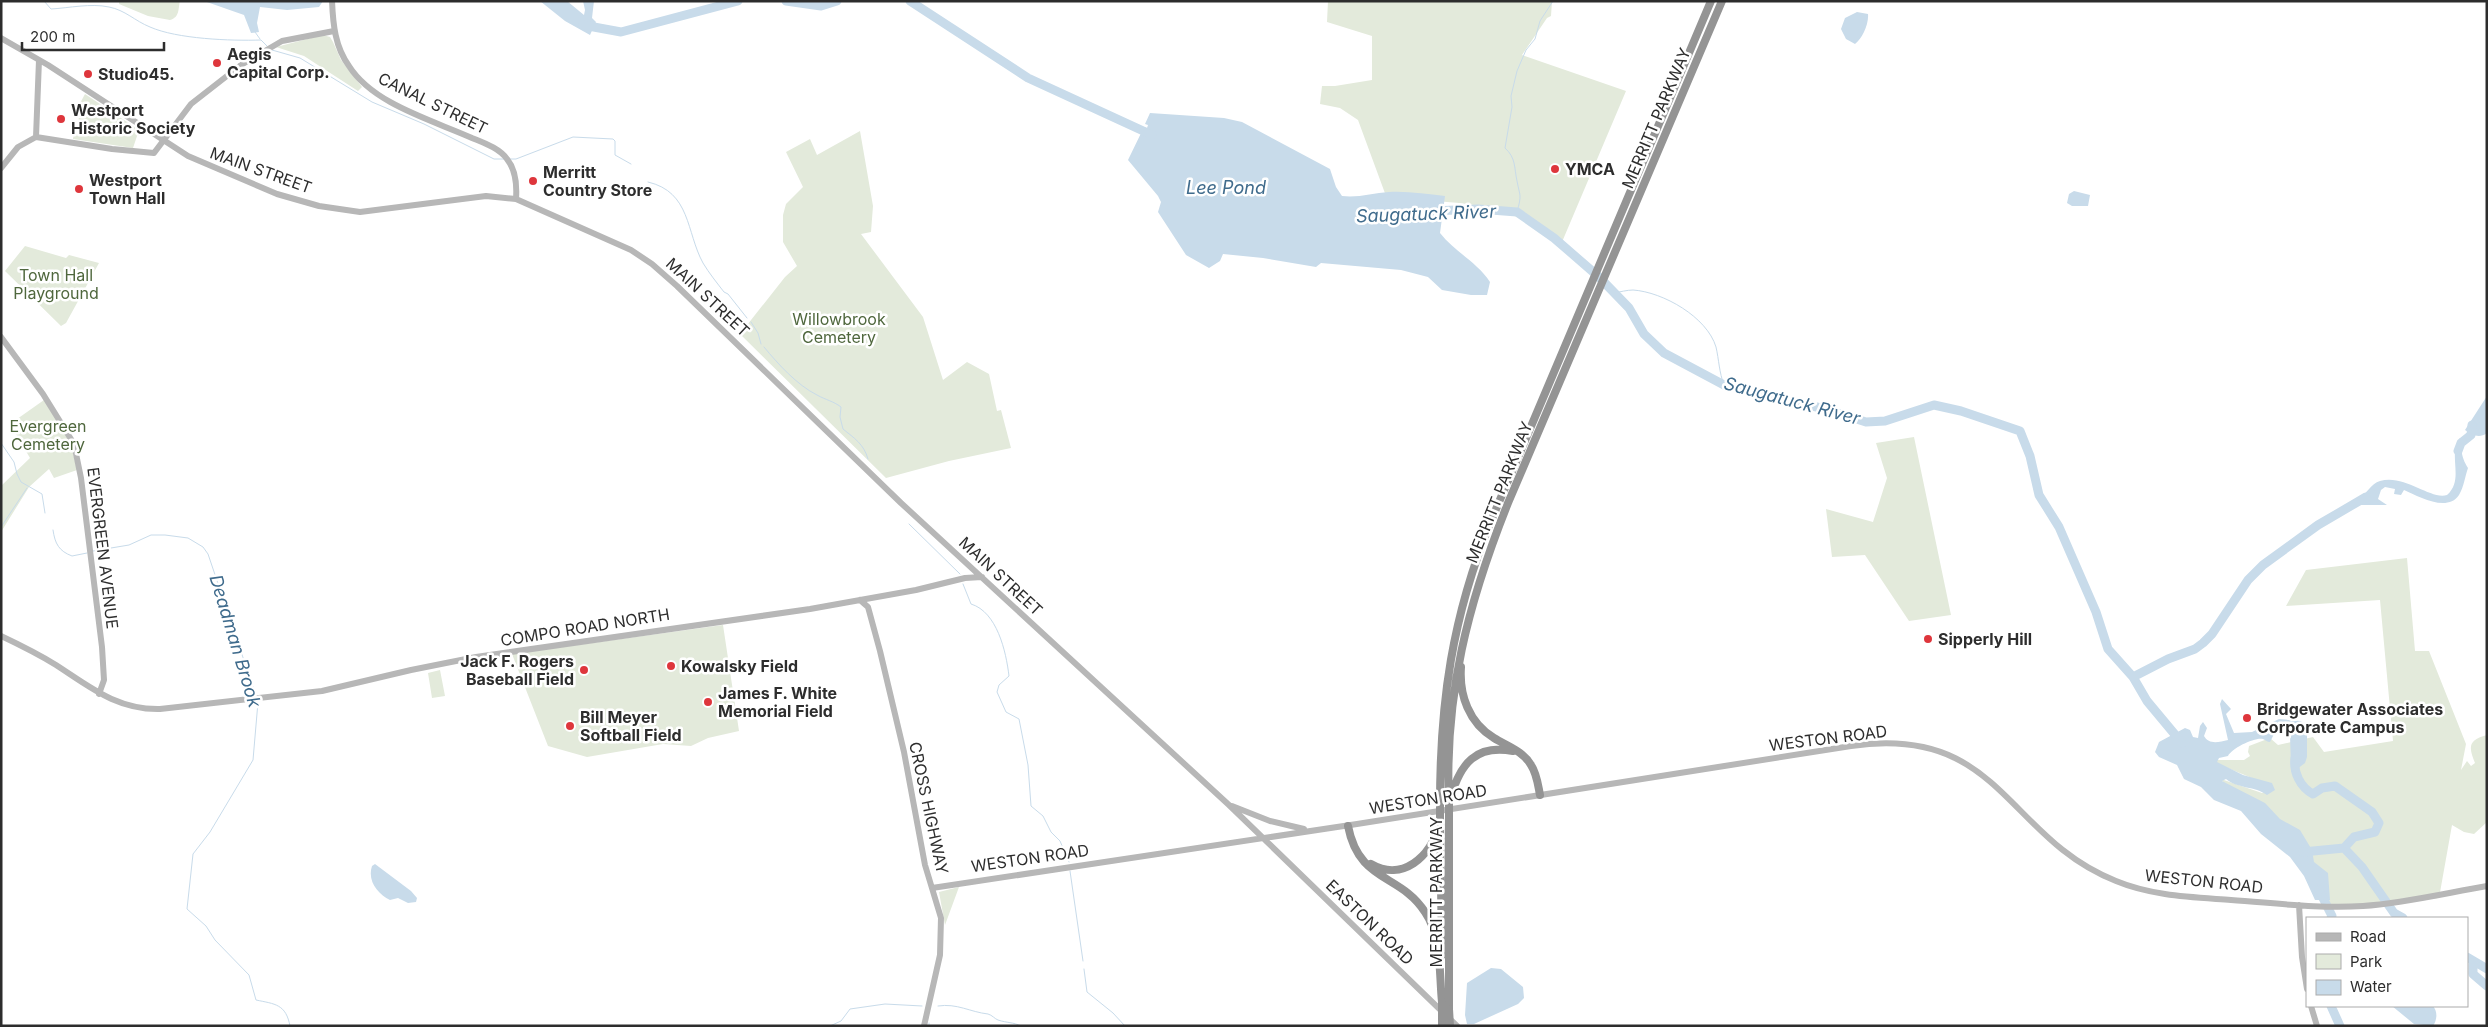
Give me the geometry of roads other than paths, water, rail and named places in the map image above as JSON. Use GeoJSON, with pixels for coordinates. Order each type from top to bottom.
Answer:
{"type":"FeatureCollection","features":[{"type":"Feature","properties":{"kind":"highway","name":"MERRITT PARKWAY"},"geometry":{"type":"LineString","coordinates":[[1450,1026],[1448,748],[1451,703],[1458,661],[1472,604],[1508,503],[1709,1]]}},
{"type":"Feature","properties":{"kind":"highway","name":"MERRITT PARKWAY"},"geometry":{"type":"LineString","coordinates":[[1609,253],[1722,1]]}},
{"type":"Feature","properties":{"kind":"highway","name":"MERRITT PARKWAY"},"geometry":{"type":"LineString","coordinates":[[1442,1022],[1441,734],[1446,680],[1456,629],[1469,580],[1484,537],[1588,304]]}},
{"type":"Feature","properties":{"kind":"highway"},"geometry":{"type":"LineString","coordinates":[[1472,604],[1461,668],[1462,695],[1469,712],[1478,724],[1491,736],[1517,752],[1534,769],[1540,795]]}},
{"type":"Feature","properties":{"kind":"highway"},"geometry":{"type":"LineString","coordinates":[[1449,804],[1459,775],[1473,757],[1491,749],[1517,752]]}},
{"type":"Feature","properties":{"kind":"highway"},"geometry":{"type":"LineString","coordinates":[[1360,857],[1385,870],[1408,867],[1429,850],[1436,834],[1440,815]]}},
{"type":"Feature","properties":{"kind":"highway"},"geometry":{"type":"LineString","coordinates":[[1348,826],[1352,844],[1360,857],[1371,869],[1409,894],[1429,918],[1435,937],[1442,1002]]}},
{"type":"Feature","properties":{"kind":"main road","name":"CANAL STREET"},"geometry":{"type":"LineString","coordinates":[[332,1],[334,31],[340,51],[347,65],[371,91],[399,106],[494,148],[506,157],[513,170],[516,199]]}},
{"type":"Feature","properties":{"kind":"main road"},"geometry":{"type":"LineString","coordinates":[[1,168],[18,147],[36,137],[149,154],[156,152],[197,98],[259,53],[275,44],[294,37],[334,31]]}},
{"type":"Feature","properties":{"kind":"main road","name":"MAIN STREET"},"geometry":{"type":"LineString","coordinates":[[1,38],[39,60],[164,142],[200,162],[291,199],[341,210],[373,212],[486,196],[516,199],[627,248],[659,270],[901,503],[1263,838]]}},
{"type":"Feature","properties":{"kind":"main road"},"geometry":{"type":"LineString","coordinates":[[36,137],[39,60]]}},
{"type":"Feature","properties":{"kind":"main road","name":"EVERGREEN AVENUE"},"geometry":{"type":"LineString","coordinates":[[1,337],[43,394],[74,444],[81,478],[102,652],[104,680],[99,694]]}},
{"type":"Feature","properties":{"kind":"main road","name":"COMPO ROAD NORTH"},"geometry":{"type":"LineString","coordinates":[[1,636],[47,660],[99,694],[122,705],[150,709],[332,689],[411,670],[517,651],[860,600],[965,578],[982,577]]}},
{"type":"Feature","properties":{"kind":"main road","name":"CROSS HIGHWAY"},"geometry":{"type":"LineString","coordinates":[[860,600],[868,607],[880,651],[904,752],[915,818],[941,918],[942,944],[936,979],[924,1026]]}},
{"type":"Feature","properties":{"kind":"main road","name":"WESTON ROAD"},"geometry":{"type":"LineString","coordinates":[[932,888],[1309,830],[1348,826],[1857,745],[1886,743],[1907,744],[1945,753],[1973,767],[1993,783],[2064,850],[2089,868],[2116,882],[2164,894],[2341,907],[2395,902],[2487,886]]}},
{"type":"Feature","properties":{"kind":"main road","name":"WESTON ROAD"},"geometry":{"type":"LineString","coordinates":[[1229,805],[1270,820],[1309,830]]}},
{"type":"Feature","properties":{"kind":"main road","name":"EASTON ROAD"},"geometry":{"type":"LineString","coordinates":[[1263,838],[1457,1026]]}},
{"type":"Feature","properties":{"kind":"main road"},"geometry":{"type":"LineString","coordinates":[[2299,905],[2300,940],[2306,982]]}},
{"type":"Feature","properties":{"kind":"main road"},"geometry":{"type":"LineString","coordinates":[[2311,1007],[2317,1026]]}},
{"type":"Feature","properties":{"kind":"water"},"geometry":{"type":"Polygon","coordinates":[[[204,1],[323,1],[319,7],[287,10],[260,7],[257,23],[259,32],[251,33],[244,15],[204,1]]]}},
{"type":"Feature","properties":{"kind":"water"},"geometry":{"type":"Polygon","coordinates":[[[540,1],[567,1],[584,15],[583,1],[594,1],[592,18],[596,22],[590,35],[565,21],[540,1]]]}},
{"type":"Feature","properties":{"kind":"water"},"geometry":{"type":"Polygon","coordinates":[[[1857,12],[1868,14],[1868,18],[1860,39],[1855,44],[1846,39],[1841,29],[1845,18],[1857,12]]]}},
{"type":"Feature","properties":{"kind":"water","name":"Lee Pond"},"geometry":{"type":"Polygon","coordinates":[[[1150,113],[1224,118],[1242,122],[1330,169],[1336,187],[1342,196],[1396,192],[1445,196],[1440,233],[1485,275],[1490,282],[1487,295],[1471,295],[1442,290],[1428,277],[1401,270],[1321,263],[1316,267],[1263,258],[1223,254],[1220,261],[1209,268],[1186,255],[1158,212],[1161,202],[1158,196],[1128,160],[1144,127],[1147,128],[1148,125],[1145,124],[1150,113]]]}},
{"type":"Feature","properties":{"kind":"water"},"geometry":{"type":"Polygon","coordinates":[[[2074,191],[2090,195],[2088,206],[2072,206],[2067,203],[2069,194],[2074,191]]]}},
{"type":"Feature","properties":{"kind":"water"},"geometry":{"type":"Polygon","coordinates":[[[2487,396],[2487,433],[2476,436],[2465,430],[2487,396]]]}},
{"type":"Feature","properties":{"kind":"water"},"geometry":{"type":"Polygon","coordinates":[[[2460,438],[2464,440],[2462,455],[2468,468],[2461,492],[2454,500],[2447,503],[2432,502],[2404,490],[2401,495],[2394,494],[2395,489],[2385,487],[2381,490],[2378,499],[2387,505],[2357,505],[2356,500],[2363,496],[2374,484],[2389,480],[2399,481],[2440,496],[2447,495],[2455,482],[2455,452],[2460,438]]]}},
{"type":"Feature","properties":{"kind":"water"},"geometry":{"type":"Polygon","coordinates":[[[2222,699],[2231,709],[2226,714],[2234,733],[2252,732],[2279,719],[2301,721],[2307,731],[2307,757],[2305,763],[2297,769],[2291,767],[2290,735],[2281,729],[2275,732],[2270,742],[2263,739],[2249,741],[2228,756],[2219,758],[2217,762],[2243,775],[2272,783],[2275,790],[2267,795],[2226,779],[2222,781],[2265,803],[2280,819],[2300,830],[2312,850],[2314,862],[2328,873],[2330,900],[2315,900],[2304,876],[2290,857],[2261,834],[2241,811],[2214,800],[2201,787],[2184,779],[2177,765],[2159,757],[2155,752],[2159,742],[2185,728],[2190,730],[2193,737],[2198,738],[2200,726],[2203,722],[2207,728],[2204,736],[2206,739],[2214,742],[2228,740],[2220,704],[2222,699]]]}},
{"type":"Feature","properties":{"kind":"water"},"geometry":{"type":"Polygon","coordinates":[[[375,864],[411,891],[417,898],[416,902],[408,903],[398,898],[390,900],[381,894],[372,882],[371,877],[372,866],[375,864]]]}},
{"type":"Feature","properties":{"kind":"water"},"geometry":{"type":"Polygon","coordinates":[[[1491,968],[1501,969],[1523,987],[1524,998],[1518,1004],[1474,1024],[1467,1024],[1465,1015],[1467,983],[1491,968]]]}},
{"type":"Feature","properties":{"kind":"water"},"geometry":{"type":"Polygon","coordinates":[[[2393,1007],[2435,1008],[2436,1016],[2433,1026],[2414,1024],[2393,1007]]]}},
{"type":"Feature","properties":{"kind":"waterway"},"geometry":{"type":"LineString","coordinates":[[44,1],[51,9],[87,6],[109,7],[161,31],[189,37],[261,40],[267,46]]}},
{"type":"Feature","properties":{"kind":"waterway","name":"Saugatuck River"},"geometry":{"type":"LineString","coordinates":[[583,25],[621,32],[738,1]]}},
{"type":"Feature","properties":{"kind":"waterway","name":"Saugatuck River"},"geometry":{"type":"LineString","coordinates":[[786,1],[821,6],[837,1]]}},
{"type":"Feature","properties":{"kind":"waterway","name":"Saugatuck River"},"geometry":{"type":"LineString","coordinates":[[910,1],[1028,78],[1152,135]]}},
{"type":"Feature","properties":{"kind":"waterway"},"geometry":{"type":"LineString","coordinates":[[1517,212],[1520,196],[1515,167],[1511,155],[1505,148],[1512,107],[1511,96],[1517,71],[1526,50],[1535,39],[1540,21],[1553,1]]}},
{"type":"Feature","properties":{"kind":"waterway"},"geometry":{"type":"LineString","coordinates":[[255,32],[260,39]]}},
{"type":"Feature","properties":{"kind":"waterway"},"geometry":{"type":"LineString","coordinates":[[272,50],[300,58],[372,102],[424,124],[494,159],[504,159]]}},
{"type":"Feature","properties":{"kind":"waterway"},"geometry":{"type":"LineString","coordinates":[[510,159],[516,159],[573,137],[613,139],[615,141],[615,155],[631,164]]}},
{"type":"Feature","properties":{"kind":"waterway"},"geometry":{"type":"LineString","coordinates":[[648,182],[662,187],[680,204],[703,263],[724,292],[728,294],[747,318]]}},
{"type":"Feature","properties":{"kind":"waterway","name":"Saugatuck River"},"geometry":{"type":"LineString","coordinates":[[1433,211],[1478,209],[1517,212],[1554,238],[1599,277],[1629,308],[1644,334],[1664,353],[1724,385],[1825,409],[1866,422],[1885,421],[1934,405],[1961,411],[2020,431],[2030,456],[2039,495],[2059,527],[2096,612],[2108,649],[2133,677],[2147,701],[2182,743]]}},
{"type":"Feature","properties":{"kind":"waterway"},"geometry":{"type":"LineString","coordinates":[[1614,293],[1631,290],[1645,292],[1670,301],[1694,316],[1711,336],[1716,347],[1724,385]]}},
{"type":"Feature","properties":{"kind":"waterway"},"geometry":{"type":"LineString","coordinates":[[751,322],[758,333],[761,344]]}},
{"type":"Feature","properties":{"kind":"waterway"},"geometry":{"type":"LineString","coordinates":[[764,347],[802,386],[841,407],[840,417],[843,429],[861,445],[868,459]]}},
{"type":"Feature","properties":{"kind":"waterway"},"geometry":{"type":"LineString","coordinates":[[2458,451],[2461,443],[2471,435],[2472,425]]}},
{"type":"Feature","properties":{"kind":"waterway","name":"Deadman Brook"},"geometry":{"type":"LineString","coordinates":[[1,443],[14,462],[21,482],[42,494],[45,513]]}},
{"type":"Feature","properties":{"kind":"waterway"},"geometry":{"type":"LineString","coordinates":[[1,527],[27,488]]}},
{"type":"Feature","properties":{"kind":"waterway"},"geometry":{"type":"LineString","coordinates":[[2133,677],[2168,659],[2195,649],[2203,643],[2212,634],[2248,580],[2263,565],[2318,525],[2366,497]]}},
{"type":"Feature","properties":{"kind":"waterway"},"geometry":{"type":"LineString","coordinates":[[909,524],[960,574]]}},
{"type":"Feature","properties":{"kind":"waterway","name":"Deadman Brook"},"geometry":{"type":"LineString","coordinates":[[53,530],[56,543],[64,552],[72,556],[87,553]]}},
{"type":"Feature","properties":{"kind":"waterway","name":"Deadman Brook"},"geometry":{"type":"LineString","coordinates":[[93,551],[129,545],[151,535],[188,538],[203,547],[208,554],[256,696]]}},
{"type":"Feature","properties":{"kind":"waterway"},"geometry":{"type":"LineString","coordinates":[[963,584],[971,604],[980,608],[987,615],[994,624],[1003,644],[1009,676],[999,685],[997,692],[1006,712],[1019,719],[1028,765],[1031,806],[1043,816],[1051,832],[1060,841],[1069,862]]}},
{"type":"Feature","properties":{"kind":"waterway","name":"Deadman Brook"},"geometry":{"type":"LineString","coordinates":[[258,702],[253,760],[210,832],[193,854],[187,909],[206,926],[215,940],[249,975],[256,1000],[279,1006],[286,1013],[290,1026]]}},
{"type":"Feature","properties":{"kind":"waterway","name":"Saugatuck River"},"geometry":{"type":"LineString","coordinates":[[2295,758],[2296,774],[2308,791],[2313,794],[2322,788],[2335,786],[2372,812],[2379,823],[2375,832],[2354,837],[2344,848],[2303,852]]}},
{"type":"Feature","properties":{"kind":"waterway","name":"Saugatuck River"},"geometry":{"type":"LineString","coordinates":[[2344,848],[2362,867],[2394,913],[2401,917]]}},
{"type":"Feature","properties":{"kind":"waterway"},"geometry":{"type":"LineString","coordinates":[[1070,871],[1083,961]]}},
{"type":"Feature","properties":{"kind":"waterway"},"geometry":{"type":"LineString","coordinates":[[2319,890],[2332,917]]}},
{"type":"Feature","properties":{"kind":"waterway","name":"Saugatuck River"},"geometry":{"type":"LineString","coordinates":[[2468,958],[2487,969]]}},
{"type":"Feature","properties":{"kind":"waterway"},"geometry":{"type":"LineString","coordinates":[[2473,961],[2473,974],[2487,986]]}},
{"type":"Feature","properties":{"kind":"waterway"},"geometry":{"type":"LineString","coordinates":[[1084,969],[1087,992],[1113,1013],[1125,1026]]}},
{"type":"Feature","properties":{"kind":"waterway"},"geometry":{"type":"LineString","coordinates":[[830,1026],[841,1021],[850,1009],[885,1004],[922,1006]]}},
{"type":"Feature","properties":{"kind":"waterway"},"geometry":{"type":"LineString","coordinates":[[938,1006],[945,1005],[988,1014],[998,1020],[1021,1026]]}},
{"type":"Feature","properties":{"kind":"waterway"},"geometry":{"type":"LineString","coordinates":[[2331,1007],[2340,1026]]}},
{"type":"Feature","properties":{"kind":"place","name":"Aegis Capital Corp."},"geometry":{"type":"Point","coordinates":[217,63]}},
{"type":"Feature","properties":{"kind":"place","name":"Studio45."},"geometry":{"type":"Point","coordinates":[88,74]}},
{"type":"Feature","properties":{"kind":"place","name":"Westport Historic Society"},"geometry":{"type":"Point","coordinates":[61,119]}},
{"type":"Feature","properties":{"kind":"place","name":"YMCA"},"geometry":{"type":"Point","coordinates":[1555,169]}},
{"type":"Feature","properties":{"kind":"place","name":"Merritt Country Store"},"geometry":{"type":"Point","coordinates":[533,181]}},
{"type":"Feature","properties":{"kind":"place","name":"Westport Town Hall"},"geometry":{"type":"Point","coordinates":[79,189]}},
{"type":"Feature","properties":{"kind":"place","name":"Sipperly Hill"},"geometry":{"type":"Point","coordinates":[1928,639]}},
{"type":"Feature","properties":{"kind":"place","name":"Kowalsky Field"},"geometry":{"type":"Point","coordinates":[671,666]}},
{"type":"Feature","properties":{"kind":"place","name":"Jack F. Rogers Baseball Field"},"geometry":{"type":"Point","coordinates":[584,670]}},
{"type":"Feature","properties":{"kind":"place","name":"James F. White Memorial Field"},"geometry":{"type":"Point","coordinates":[708,702]}},
{"type":"Feature","properties":{"kind":"place","name":"Bridgewater Associates Corporate Campus"},"geometry":{"type":"Point","coordinates":[2247,718]}},
{"type":"Feature","properties":{"kind":"place","name":"Bill Meyer Softball Field"},"geometry":{"type":"Point","coordinates":[570,726]}},
{"type":"Feature","properties":{"kind":"park label","name":"Town Hall Playground"},"geometry":{"type":"Point","coordinates":[56,284]}},
{"type":"Feature","properties":{"kind":"park label","name":"Willowbrook Cemetery"},"geometry":{"type":"Point","coordinates":[839,328]}},
{"type":"Feature","properties":{"kind":"park label","name":"Evergreen Cemetery"},"geometry":{"type":"Point","coordinates":[48,435]}}]}
